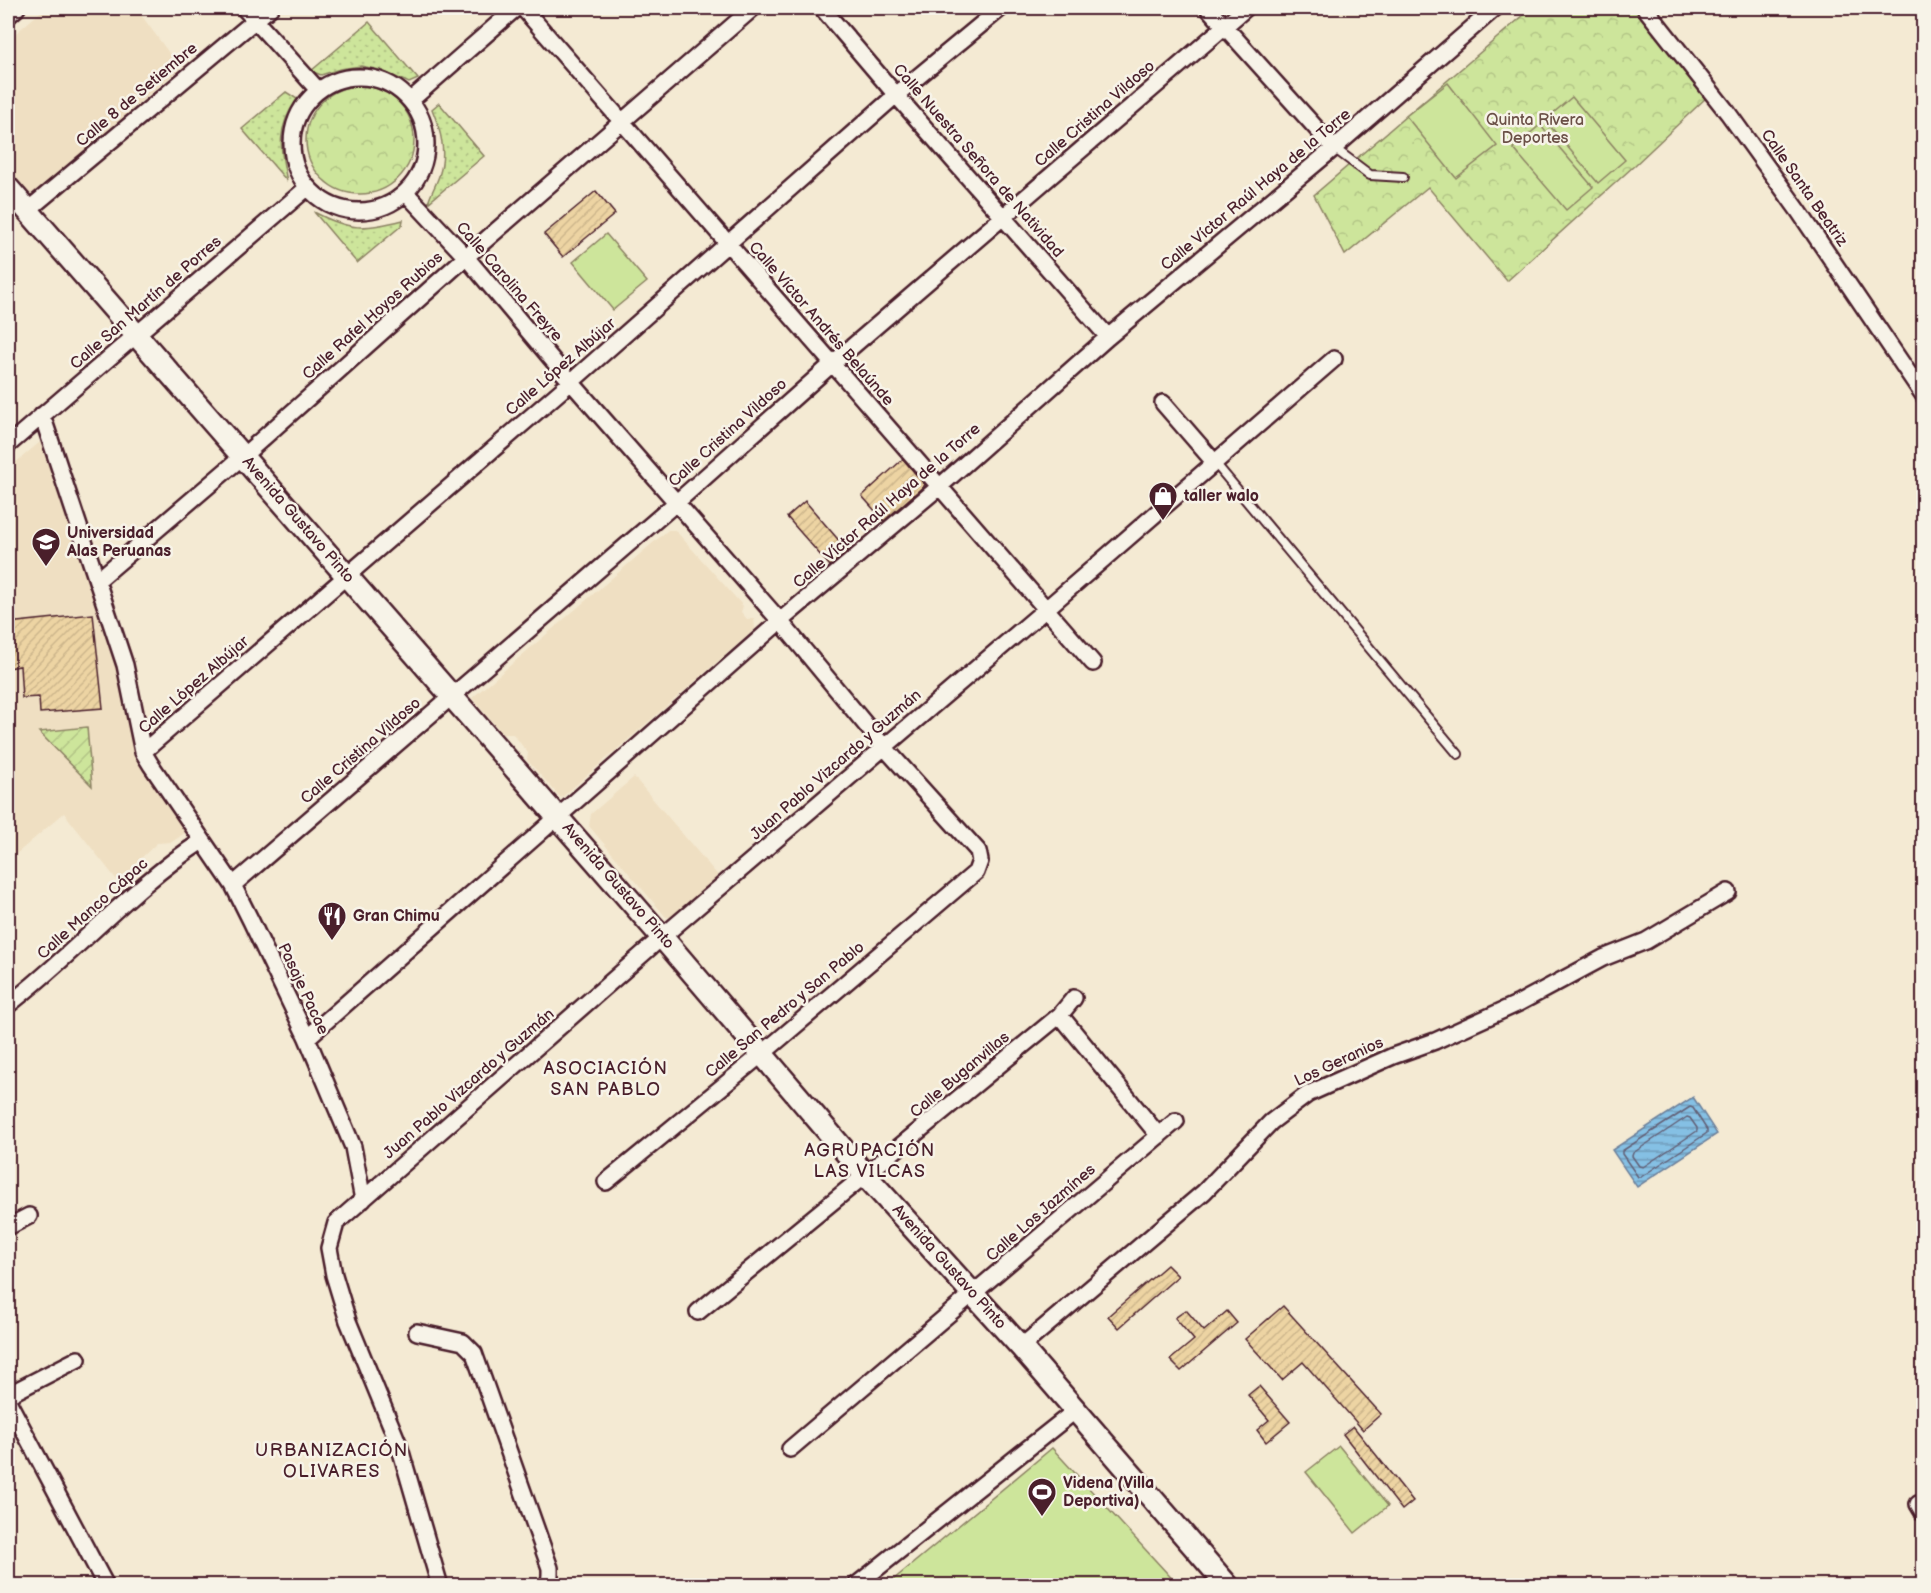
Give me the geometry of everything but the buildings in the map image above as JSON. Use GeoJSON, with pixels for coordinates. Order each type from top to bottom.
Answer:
{"type":"FeatureCollection","features":[{"type":"Feature","properties":{"kind":"main road","name":"Avenida Gustavo Pinto"},"geometry":{"type":"LineString","coordinates":[[8,188],[663,937],[866,1176],[1021,1347],[1228,1586]]}},
{"type":"Feature","properties":{"kind":"street"},"geometry":{"type":"LineString","coordinates":[[8,16],[17,8]]}},
{"type":"Feature","properties":{"kind":"street"},"geometry":{"type":"LineString","coordinates":[[244,8],[318,90]]}},
{"type":"Feature","properties":{"kind":"street","name":"Calle 8 de Setiembre"},"geometry":{"type":"LineString","coordinates":[[28,210],[270,8]]}},
{"type":"Feature","properties":{"kind":"street"},"geometry":{"type":"LineString","coordinates":[[411,100],[516,8]]}},
{"type":"Feature","properties":{"kind":"street","name":"Calle Víctor Andrés Belaúnde"},"geometry":{"type":"LineString","coordinates":[[523,8],[939,488],[1094,663]]}},
{"type":"Feature","properties":{"kind":"street","name":"Calle Rafel Hoyos Rubios"},"geometry":{"type":"LineString","coordinates":[[98,580],[242,457],[466,257],[753,8]]}},
{"type":"Feature","properties":{"kind":"street","name":"Calle Nuestra Señora de Natividad"},"geometry":{"type":"LineString","coordinates":[[822,8],[1108,337]]}},
{"type":"Feature","properties":{"kind":"street","name":"Calle López Albújar"},"geometry":{"type":"LineString","coordinates":[[143,752],[571,382],[896,95],[1001,8]]}},
{"type":"Feature","properties":{"kind":"street"},"geometry":{"type":"LineString","coordinates":[[1208,8],[1334,148]]}},
{"type":"Feature","properties":{"kind":"street","name":"Calle Cristina Vildoso"},"geometry":{"type":"LineString","coordinates":[[233,885],[677,502],[832,364],[1246,8]]}},
{"type":"Feature","properties":{"kind":"street","name":"Calle Víctor Raúl Haya de la Torre"},"geometry":{"type":"LineString","coordinates":[[307,1038],[780,621],[939,488],[1108,337],[1334,148],[1496,8]]}},
{"type":"Feature","properties":{"kind":"street","name":"Calle Santa Beatriz"},"geometry":{"type":"LineString","coordinates":[[1645,8],[1728,113],[1798,210],[1923,396]]}},
{"type":"Feature","properties":{"kind":"street"},"geometry":{"type":"LineString","coordinates":[[369,77],[392,85],[411,100],[423,121],[427,145],[422,171],[406,193],[382,207],[355,211],[329,204],[308,188],[294,164],[292,136],[300,111],[318,90],[343,78],[369,77]]}},
{"type":"Feature","properties":{"kind":"street","name":"Calle San Martín de Porres"},"geometry":{"type":"LineString","coordinates":[[8,445],[308,188]]}},
{"type":"Feature","properties":{"kind":"street","name":"Calle Carolina Freyre"},"geometry":{"type":"LineString","coordinates":[[406,193],[466,257],[571,382],[780,621],[885,748],[978,851],[980,861]]}},
{"type":"Feature","properties":{"kind":"street","name":"Juan Pablo Vizcardo y Guzmán"},"geometry":{"type":"LineString","coordinates":[[363,1200],[663,937],[1334,359]]}},
{"type":"Feature","properties":{"kind":"street"},"geometry":{"type":"LineString","coordinates":[[1163,403],[1215,463]]}},
{"type":"Feature","properties":{"kind":"street","name":"Pasaje Pacae"},"geometry":{"type":"LineString","coordinates":[[42,415],[125,665],[143,752],[233,885],[307,1038],[353,1147],[363,1200]]}},
{"type":"Feature","properties":{"kind":"street","name":"Calle Manco Cápac"},"geometry":{"type":"LineString","coordinates":[[8,1005],[36,983],[136,893],[202,841]]}},
{"type":"Feature","properties":{"kind":"street","name":"Calle San Pedro y San Pablo"},"geometry":{"type":"LineString","coordinates":[[606,1182],[762,1054],[976,872],[980,861]]}},
{"type":"Feature","properties":{"kind":"street","name":"Los Geranios"},"geometry":{"type":"LineString","coordinates":[[1021,1347],[1204,1192],[1271,1122],[1308,1094],[1519,1003],[1603,958],[1646,941],[1728,892]]}},
{"type":"Feature","properties":{"kind":"street","name":"Calle Buganvillas"},"geometry":{"type":"LineString","coordinates":[[698,1312],[1060,1015],[1074,999]]}},
{"type":"Feature","properties":{"kind":"street"},"geometry":{"type":"LineString","coordinates":[[1060,1015],[1159,1136]]}},
{"type":"Feature","properties":{"kind":"street","name":"Calle Los Jazmínes"},"geometry":{"type":"LineString","coordinates":[[790,1449],[1176,1120]]}},
{"type":"Feature","properties":{"kind":"street"},"geometry":{"type":"LineString","coordinates":[[363,1200],[336,1223],[329,1248],[334,1275],[348,1321],[399,1445],[440,1586]]}},
{"type":"Feature","properties":{"kind":"street"},"geometry":{"type":"LineString","coordinates":[[8,1227],[29,1216]]}},
{"type":"Feature","properties":{"kind":"street"},"geometry":{"type":"LineString","coordinates":[[417,1332],[463,1342],[474,1353],[550,1568],[550,1576],[545,1586]]}},
{"type":"Feature","properties":{"kind":"street"},"geometry":{"type":"LineString","coordinates":[[8,1395],[78,1359]]}},
{"type":"Feature","properties":{"kind":"street"},"geometry":{"type":"LineString","coordinates":[[8,1401],[106,1586]]}},
{"type":"Feature","properties":{"kind":"street"},"geometry":{"type":"LineString","coordinates":[[855,1586],[1076,1410]]}},
{"type":"Feature","properties":{"kind":"lane"},"geometry":{"type":"LineString","coordinates":[[1334,148],[1370,175],[1403,177]]}},
{"type":"Feature","properties":{"kind":"lane"},"geometry":{"type":"LineString","coordinates":[[1215,463],[1458,754]]}},
{"type":"Feature","properties":{"kind":"shaded area"},"geometry":{"type":"Polygon","coordinates":[[[45,8],[136,8],[180,68],[31,196],[8,168],[8,40],[45,8]]]}},
{"type":"Feature","properties":{"kind":"shaded area","name":"Universidad Alas Peruanas"},"geometry":{"type":"Polygon","coordinates":[[[40,442],[120,667],[135,747],[189,830],[172,842],[157,843],[137,862],[137,867],[120,884],[64,813],[8,861],[8,469],[40,442]]]}},
{"type":"Feature","properties":{"kind":"shaded area"},"geometry":{"type":"Polygon","coordinates":[[[668,530],[675,530],[743,606],[741,612],[747,619],[754,618],[755,629],[561,798],[527,760],[528,753],[513,734],[503,734],[472,698],[668,530]]]}},
{"type":"Feature","properties":{"kind":"shaded area"},"geometry":{"type":"Polygon","coordinates":[[[634,777],[720,878],[674,917],[666,917],[589,826],[591,814],[634,777]]]}},
{"type":"Feature","properties":{"kind":"green space","name":"Quinta Rivera Deportes"},"geometry":{"type":"Polygon","coordinates":[[[1532,8],[1635,8],[1708,96],[1507,281],[1428,187],[1345,255],[1314,195],[1532,8]]]}},
{"type":"Feature","properties":{"kind":"green space"},"geometry":{"type":"Polygon","coordinates":[[[369,22],[418,79],[409,83],[380,70],[361,66],[321,75],[311,71],[369,22]]]}},
{"type":"Feature","properties":{"kind":"green space"},"geometry":{"type":"Polygon","coordinates":[[[1448,83],[1497,146],[1456,178],[1406,116],[1448,83]]]}},
{"type":"Feature","properties":{"kind":"green space"},"geometry":{"type":"Polygon","coordinates":[[[360,86],[381,90],[398,102],[410,119],[414,140],[410,161],[398,178],[381,190],[360,194],[339,190],[322,178],[310,161],[306,140],[310,119],[322,102],[339,90],[360,86]]]}},
{"type":"Feature","properties":{"kind":"green space"},"geometry":{"type":"Polygon","coordinates":[[[286,92],[297,99],[283,129],[282,148],[287,181],[242,129],[286,92]]]}},
{"type":"Feature","properties":{"kind":"green space"},"geometry":{"type":"Polygon","coordinates":[[[1572,97],[1625,160],[1598,183],[1545,120],[1572,97]]]}},
{"type":"Feature","properties":{"kind":"green space"},"geometry":{"type":"Polygon","coordinates":[[[439,103],[484,156],[428,203],[443,159],[440,134],[432,109],[439,103]]]}},
{"type":"Feature","properties":{"kind":"green space"},"geometry":{"type":"Polygon","coordinates":[[[1540,125],[1593,187],[1566,210],[1513,148],[1540,125]]]}},
{"type":"Feature","properties":{"kind":"green space"},"geometry":{"type":"Polygon","coordinates":[[[314,212],[338,223],[357,227],[378,226],[403,220],[402,225],[357,263],[314,212]]]}},
{"type":"Feature","properties":{"kind":"green space"},"geometry":{"type":"Polygon","coordinates":[[[606,234],[647,282],[613,310],[573,262],[606,234]]]}},
{"type":"Feature","properties":{"kind":"green space"},"geometry":{"type":"Polygon","coordinates":[[[87,727],[92,786],[39,732],[87,727]]]}},
{"type":"Feature","properties":{"kind":"green space"},"geometry":{"type":"Polygon","coordinates":[[[1339,1446],[1388,1506],[1355,1533],[1306,1472],[1339,1446]]]}},
{"type":"Feature","properties":{"kind":"green space","name":"Videna (Villa Deportiva)"},"geometry":{"type":"Polygon","coordinates":[[[1052,1448],[1178,1585],[887,1585],[1052,1448]]]}},
{"type":"Feature","properties":{"kind":"water"},"geometry":{"type":"Polygon","coordinates":[[[1693,1097],[1717,1134],[1637,1187],[1612,1150],[1693,1097]]]}},
{"type":"Feature","properties":{"kind":"place","name":"taller walo"},"geometry":{"type":"Point","coordinates":[1163,522]}},
{"type":"Feature","properties":{"kind":"place","name":"Universidad Alas Peruanas"},"geometry":{"type":"Point","coordinates":[46,568]}},
{"type":"Feature","properties":{"kind":"place","name":"Gran Chimu"},"geometry":{"type":"Point","coordinates":[332,942]}},
{"type":"Feature","properties":{"kind":"place","name":"Videna (Villa Deportiva)"},"geometry":{"type":"Point","coordinates":[1042,1518]}},
{"type":"Feature","properties":{"kind":"district","name":"ASOCIACIÓN SAN PABLO"},"geometry":{"type":"Point","coordinates":[606,1078]}},
{"type":"Feature","properties":{"kind":"district","name":"AGRUPACIÓN LAS VILCAS"},"geometry":{"type":"Point","coordinates":[870,1160]}},
{"type":"Feature","properties":{"kind":"district","name":"URBANIZACIÓN OLIVARES"},"geometry":{"type":"Point","coordinates":[332,1460]}}]}
